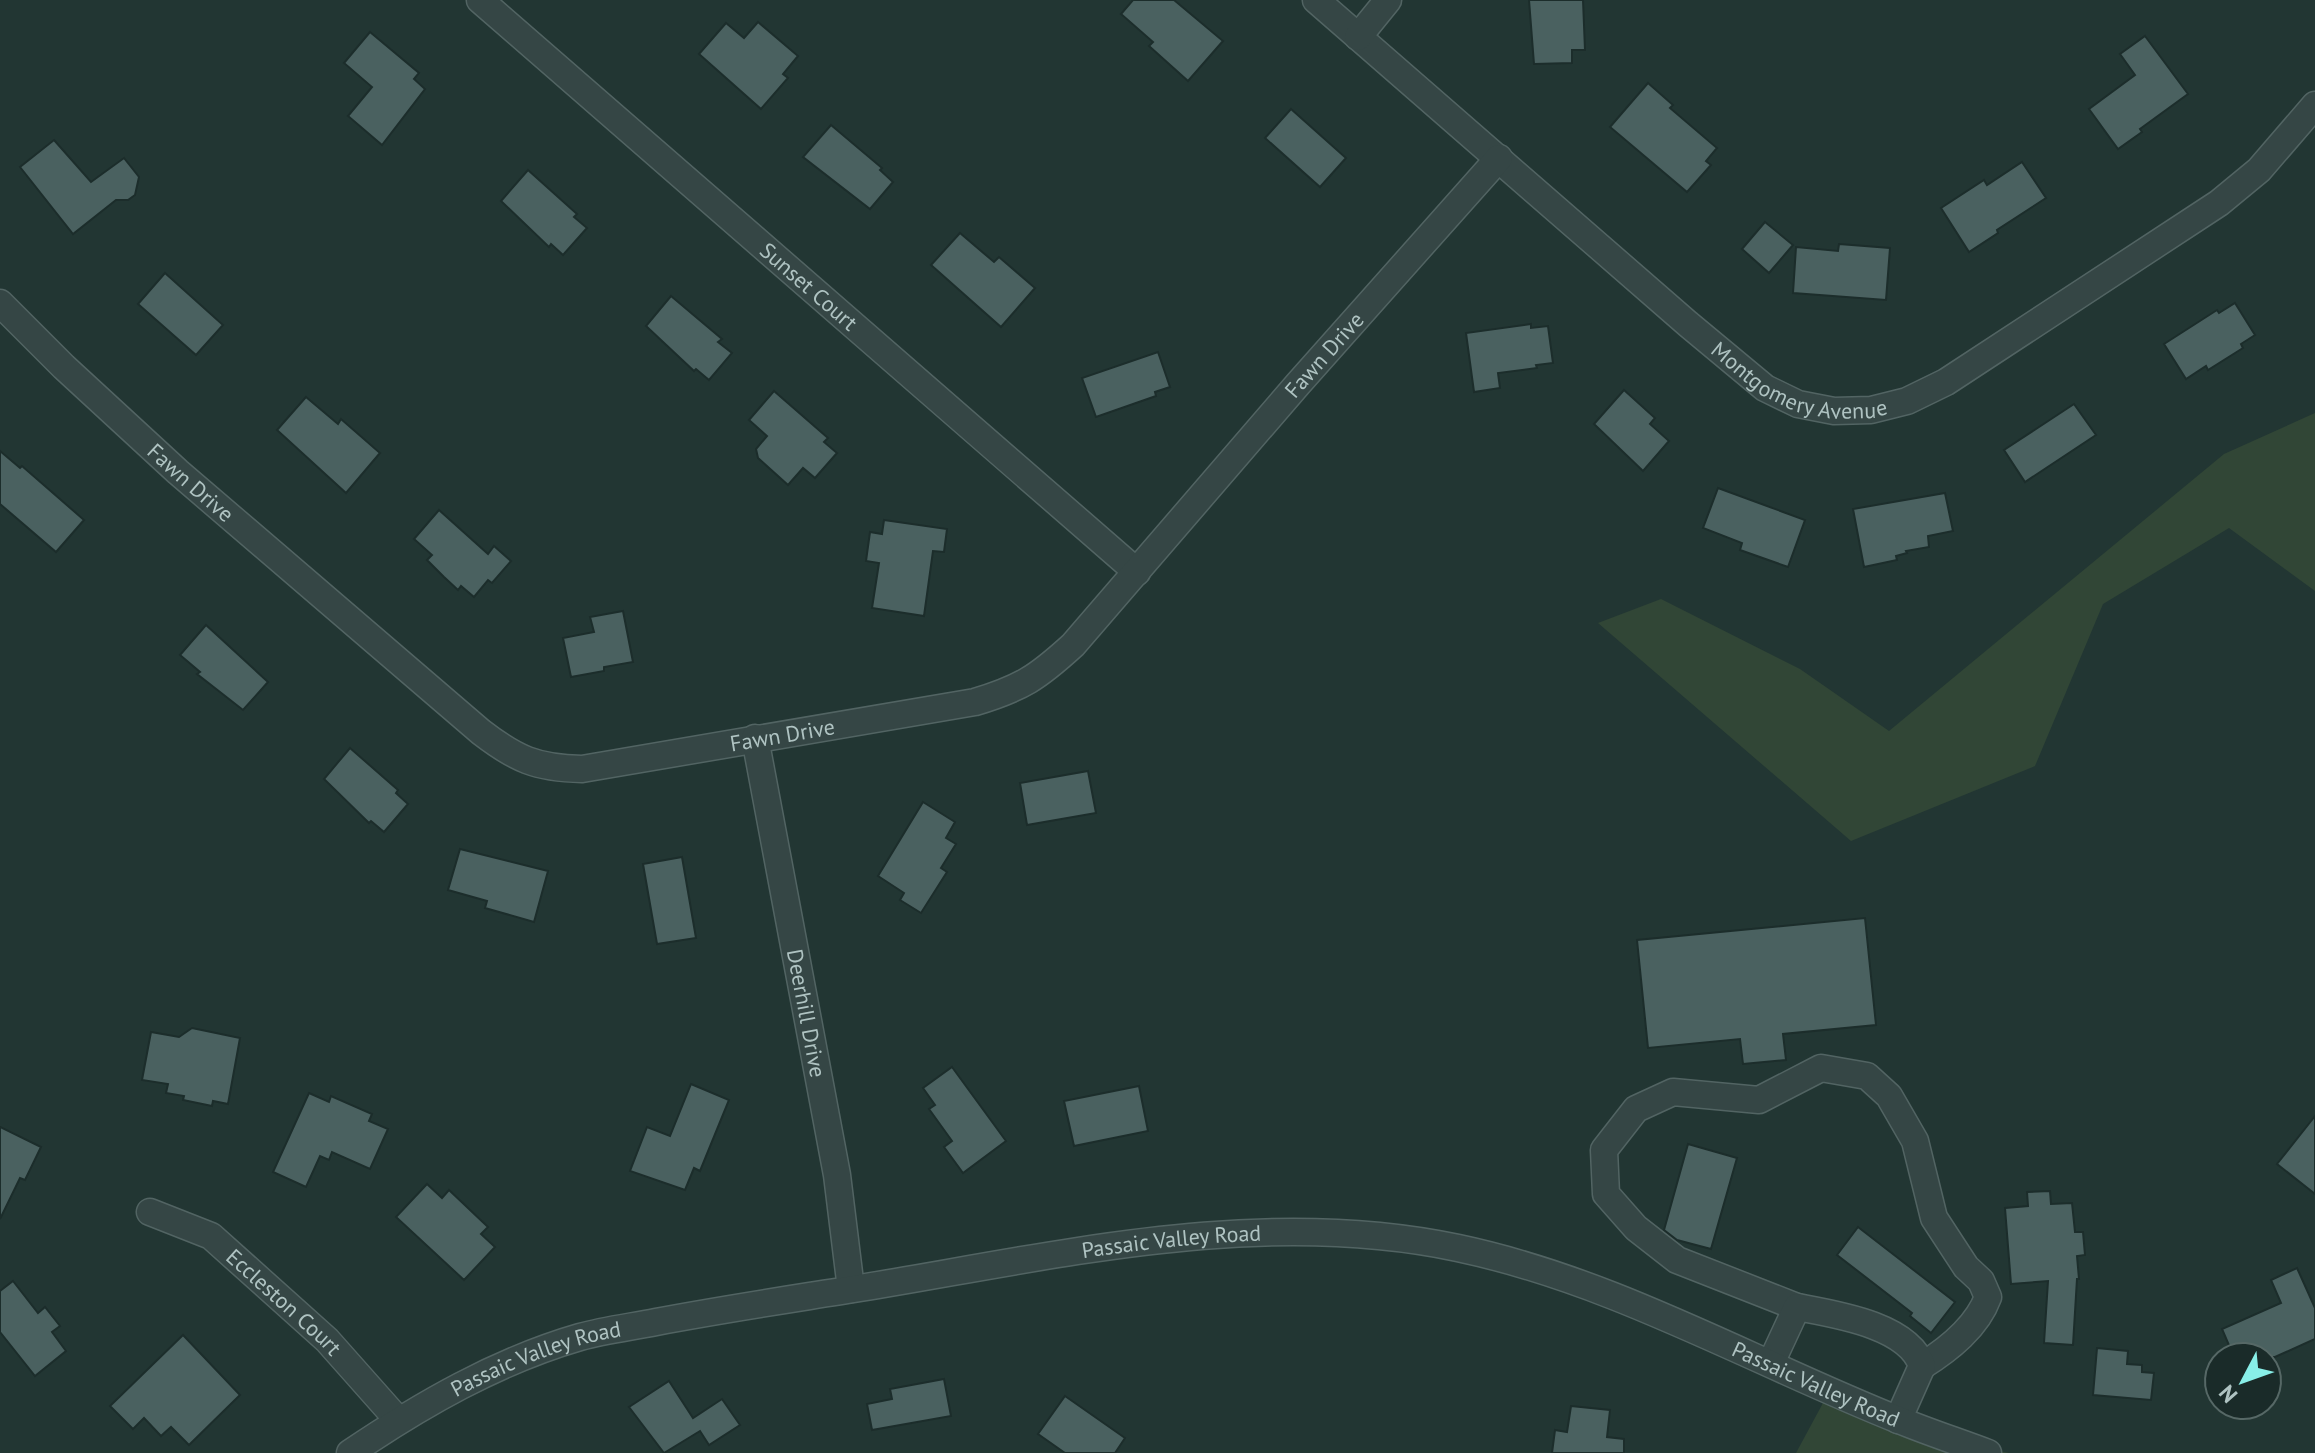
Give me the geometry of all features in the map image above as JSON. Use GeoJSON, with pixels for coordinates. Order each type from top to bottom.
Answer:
{"type":"FeatureCollection","features":[{"type":"Feature","properties":{"kind":"street","name":"Sunset Court"},"geometry":{"type":"LineString","coordinates":[[480,0],[1137,572]]}},
{"type":"Feature","properties":{"kind":"street","name":"Montgomery Avenue"},"geometry":{"type":"LineString","coordinates":[[1316,0],[1765,388],[1789,400],[1834,411],[1871,410],[1907,401],[1946,382],[2219,203],[2259,170],[2315,105]]}},
{"type":"Feature","properties":{"kind":"street"},"geometry":{"type":"LineString","coordinates":[[1358,37],[1388,0]]}},
{"type":"Feature","properties":{"kind":"street","name":"Fawn Drive"},"geometry":{"type":"LineString","coordinates":[[0,303],[178,472],[510,755],[539,764],[582,769],[975,702],[1011,691],[1043,673],[1073,645],[1298,384],[1499,158]]}},
{"type":"Feature","properties":{"kind":"street","name":"Deerhill Drive"},"geometry":{"type":"LineString","coordinates":[[755,738],[837,1175],[851,1289]]}},
{"type":"Feature","properties":{"kind":"street"},"geometry":{"type":"LineString","coordinates":[[1898,1420],[1922,1366],[1951,1348],[1984,1307],[1988,1297],[1981,1281],[1966,1267],[1934,1218],[1915,1141],[1889,1096],[1867,1076],[1821,1068],[1759,1100],[1673,1092],[1636,1109],[1604,1150],[1606,1194],[1636,1228],[1677,1260],[1797,1307],[1855,1318],[1901,1340],[1918,1353],[1922,1366]]}},
{"type":"Feature","properties":{"kind":"street","name":"Eccleston Court"},"geometry":{"type":"LineString","coordinates":[[150,1212],[211,1236],[327,1340],[398,1420]]}},
{"type":"Feature","properties":{"kind":"street","name":"Passaic Valley Road"},"geometry":{"type":"LineString","coordinates":[[350,1453],[445,1393],[512,1361],[581,1336],[1010,1261],[1178,1236],[1308,1233],[1382,1237],[1455,1248],[1522,1264],[1606,1294],[1898,1420],[1988,1453]]}},
{"type":"Feature","properties":{"kind":"street"},"geometry":{"type":"LineString","coordinates":[[1771,1363],[1797,1307]]}},
{"type":"Feature","properties":{"kind":"green space"},"geometry":{"type":"Polygon","coordinates":[[[2315,413],[2315,591],[2229,528],[2103,604],[2035,766],[1851,841],[1598,623],[1661,599],[1800,669],[1889,731],[2224,454],[2315,413]]]}},
{"type":"Feature","properties":{"kind":"green space"},"geometry":{"type":"Polygon","coordinates":[[[1830,1390],[1975,1446],[2009,1453],[1796,1453],[1830,1390]]]}},
{"type":"Feature","properties":{"kind":"building"},"geometry":{"type":"Polygon","coordinates":[[[1133,0],[1174,0],[1223,41],[1188,81],[1149,46],[1153,42],[1121,14],[1133,0]]]}},
{"type":"Feature","properties":{"kind":"building"},"geometry":{"type":"Polygon","coordinates":[[[1529,0],[1583,0],[1585,50],[1572,50],[1572,63],[1534,64],[1529,0]]]}},
{"type":"Feature","properties":{"kind":"building"},"geometry":{"type":"Polygon","coordinates":[[[758,22],[798,56],[783,74],[788,78],[761,109],[699,54],[726,23],[744,38],[758,22]]]}},
{"type":"Feature","properties":{"kind":"building"},"geometry":{"type":"Polygon","coordinates":[[[370,32],[419,73],[414,79],[425,89],[382,145],[348,116],[372,87],[344,63],[370,32]]]}},
{"type":"Feature","properties":{"kind":"building"},"geometry":{"type":"Polygon","coordinates":[[[2145,36],[2188,94],[2118,149],[2089,109],[2135,75],[2120,54],[2145,36]]]}},
{"type":"Feature","properties":{"kind":"building"},"geometry":{"type":"Polygon","coordinates":[[[1648,83],[1673,105],[1670,108],[1717,148],[1706,161],[1711,165],[1687,192],[1610,127],[1648,83]]]}},
{"type":"Feature","properties":{"kind":"building"},"geometry":{"type":"Polygon","coordinates":[[[1291,109],[1346,158],[1320,187],[1265,138],[1291,109]]]}},
{"type":"Feature","properties":{"kind":"building"},"geometry":{"type":"Polygon","coordinates":[[[831,125],[882,168],[880,170],[893,182],[870,209],[803,157],[831,125]]]}},
{"type":"Feature","properties":{"kind":"building"},"geometry":{"type":"Polygon","coordinates":[[[54,140],[91,182],[124,158],[139,177],[135,195],[128,200],[116,200],[73,234],[20,167],[54,140]]]}},
{"type":"Feature","properties":{"kind":"building"},"geometry":{"type":"Polygon","coordinates":[[[2022,162],[2046,198],[1969,252],[1941,208],[1984,180],[1987,185],[2022,162]]]}},
{"type":"Feature","properties":{"kind":"building"},"geometry":{"type":"Polygon","coordinates":[[[528,170],[577,214],[574,217],[587,228],[563,255],[551,244],[549,247],[501,201],[528,170]]]}},
{"type":"Feature","properties":{"kind":"building"},"geometry":{"type":"Polygon","coordinates":[[[1765,222],[1793,245],[1769,273],[1742,249],[1765,222]]]}},
{"type":"Feature","properties":{"kind":"building"},"geometry":{"type":"Polygon","coordinates":[[[960,233],[994,262],[999,257],[1035,288],[1001,327],[931,265],[960,233]]]}},
{"type":"Feature","properties":{"kind":"building"},"geometry":{"type":"Polygon","coordinates":[[[1839,244],[1890,248],[1886,300],[1793,293],[1796,247],[1838,251],[1839,244]]]}},
{"type":"Feature","properties":{"kind":"building"},"geometry":{"type":"Polygon","coordinates":[[[165,273],[223,325],[196,355],[138,304],[165,273]]]}},
{"type":"Feature","properties":{"kind":"building"},"geometry":{"type":"Polygon","coordinates":[[[671,296],[722,339],[718,342],[732,353],[709,380],[696,369],[694,371],[646,326],[671,296]]]}},
{"type":"Feature","properties":{"kind":"building"},"geometry":{"type":"Polygon","coordinates":[[[2235,303],[2255,335],[2241,344],[2243,348],[2208,370],[2206,366],[2186,379],[2164,344],[2217,310],[2219,313],[2235,303]]]}},
{"type":"Feature","properties":{"kind":"building"},"geometry":{"type":"Polygon","coordinates":[[[1531,324],[1531,328],[1548,326],[1553,363],[1498,373],[1500,388],[1474,392],[1466,333],[1531,324]]]}},
{"type":"Feature","properties":{"kind":"building"},"geometry":{"type":"Polygon","coordinates":[[[1158,352],[1170,387],[1155,392],[1156,396],[1096,417],[1082,378],[1158,352]]]}},
{"type":"Feature","properties":{"kind":"building"},"geometry":{"type":"Polygon","coordinates":[[[1624,390],[1655,418],[1650,424],[1669,441],[1643,471],[1594,424],[1624,390]]]}},
{"type":"Feature","properties":{"kind":"building"},"geometry":{"type":"Polygon","coordinates":[[[774,391],[828,438],[824,442],[837,453],[815,478],[803,468],[788,485],[758,458],[756,449],[767,436],[749,420],[774,391]]]}},
{"type":"Feature","properties":{"kind":"building"},"geometry":{"type":"Polygon","coordinates":[[[306,397],[338,424],[341,419],[380,453],[346,493],[277,430],[306,397]]]}},
{"type":"Feature","properties":{"kind":"building"},"geometry":{"type":"Polygon","coordinates":[[[2074,404],[2096,435],[2025,482],[2004,450],[2074,404]]]}},
{"type":"Feature","properties":{"kind":"building"},"geometry":{"type":"Polygon","coordinates":[[[0,451],[84,520],[56,552],[0,504],[0,451]]]}},
{"type":"Feature","properties":{"kind":"building"},"geometry":{"type":"Polygon","coordinates":[[[1718,488],[1805,520],[1788,567],[1740,550],[1742,543],[1703,528],[1718,488]]]}},
{"type":"Feature","properties":{"kind":"building"},"geometry":{"type":"Polygon","coordinates":[[[1945,493],[1953,531],[1928,536],[1929,547],[1906,551],[1896,556],[1897,560],[1864,567],[1853,509],[1945,493]]]}},
{"type":"Feature","properties":{"kind":"building"},"geometry":{"type":"Polygon","coordinates":[[[439,510],[488,554],[494,546],[511,561],[492,583],[488,580],[474,597],[461,586],[458,590],[444,577],[427,560],[432,555],[414,539],[439,510]]]}},
{"type":"Feature","properties":{"kind":"building"},"geometry":{"type":"Polygon","coordinates":[[[884,520],[947,529],[944,552],[933,551],[924,616],[872,608],[879,563],[866,561],[870,532],[882,534],[884,520]]]}},
{"type":"Feature","properties":{"kind":"building"},"geometry":{"type":"Polygon","coordinates":[[[623,611],[633,662],[571,677],[563,638],[594,632],[590,617],[623,611]]]}},
{"type":"Feature","properties":{"kind":"building"},"geometry":{"type":"Polygon","coordinates":[[[206,625],[268,682],[243,710],[197,674],[200,672],[180,655],[206,625]]]}},
{"type":"Feature","properties":{"kind":"building"},"geometry":{"type":"Polygon","coordinates":[[[350,748],[398,790],[396,793],[408,804],[384,832],[371,821],[369,823],[324,779],[350,748]]]}},
{"type":"Feature","properties":{"kind":"building"},"geometry":{"type":"Polygon","coordinates":[[[1088,771],[1096,813],[1027,825],[1020,783],[1088,771]]]}},
{"type":"Feature","properties":{"kind":"building"},"geometry":{"type":"Polygon","coordinates":[[[923,802],[955,822],[946,838],[956,844],[941,868],[947,872],[921,913],[900,900],[904,893],[878,876],[923,802]]]}},
{"type":"Feature","properties":{"kind":"building"},"geometry":{"type":"Polygon","coordinates":[[[460,849],[548,871],[534,922],[485,908],[487,901],[448,890],[460,849]]]}},
{"type":"Feature","properties":{"kind":"building"},"geometry":{"type":"Polygon","coordinates":[[[682,857],[696,938],[657,944],[643,864],[682,857]]]}},
{"type":"Feature","properties":{"kind":"building"},"geometry":{"type":"Polygon","coordinates":[[[1865,918],[1876,1025],[1783,1034],[1786,1060],[1743,1064],[1740,1039],[1648,1048],[1637,940],[1865,918]]]}},
{"type":"Feature","properties":{"kind":"building"},"geometry":{"type":"Polygon","coordinates":[[[192,1028],[240,1038],[228,1104],[213,1101],[212,1106],[183,1100],[184,1096],[166,1093],[168,1084],[142,1080],[151,1032],[179,1037],[192,1028]]]}},
{"type":"Feature","properties":{"kind":"building"},"geometry":{"type":"Polygon","coordinates":[[[952,1067],[1006,1141],[963,1173],[944,1147],[952,1141],[929,1109],[935,1105],[923,1088],[952,1067]]]}},
{"type":"Feature","properties":{"kind":"building"},"geometry":{"type":"Polygon","coordinates":[[[691,1084],[729,1100],[700,1171],[694,1168],[685,1190],[630,1171],[647,1127],[670,1136],[691,1084]]]}},
{"type":"Feature","properties":{"kind":"building"},"geometry":{"type":"Polygon","coordinates":[[[1139,1086],[1148,1131],[1074,1146],[1064,1101],[1139,1086]]]}},
{"type":"Feature","properties":{"kind":"building"},"geometry":{"type":"Polygon","coordinates":[[[309,1093],[329,1102],[331,1096],[372,1114],[369,1121],[388,1129],[370,1169],[332,1152],[329,1160],[320,1156],[306,1187],[273,1172],[309,1093]]]}},
{"type":"Feature","properties":{"kind":"building"},"geometry":{"type":"Polygon","coordinates":[[[2315,1116],[2315,1194],[2277,1164],[2315,1116]]]}},
{"type":"Feature","properties":{"kind":"building"},"geometry":{"type":"Polygon","coordinates":[[[0,1127],[41,1147],[25,1180],[20,1178],[0,1219],[0,1127]]]}},
{"type":"Feature","properties":{"kind":"building"},"geometry":{"type":"Polygon","coordinates":[[[1688,1144],[1737,1158],[1711,1249],[1677,1240],[1664,1230],[1688,1144]]]}},
{"type":"Feature","properties":{"kind":"building"},"geometry":{"type":"Polygon","coordinates":[[[427,1184],[442,1198],[449,1190],[488,1227],[481,1234],[495,1247],[464,1280],[396,1217],[427,1184]]]}},
{"type":"Feature","properties":{"kind":"building"},"geometry":{"type":"Polygon","coordinates":[[[2050,1191],[2051,1204],[2072,1203],[2075,1232],[2083,1232],[2085,1255],[2077,1256],[2079,1279],[2073,1345],[2044,1343],[2048,1281],[2011,1284],[2005,1208],[2028,1206],[2027,1192],[2050,1191]]]}},
{"type":"Feature","properties":{"kind":"building"},"geometry":{"type":"Polygon","coordinates":[[[1858,1227],[1955,1302],[1931,1333],[1910,1316],[1912,1313],[1837,1255],[1858,1227]]]}},
{"type":"Feature","properties":{"kind":"building"},"geometry":{"type":"Polygon","coordinates":[[[2297,1268],[2315,1308],[2315,1339],[2283,1353],[2283,1341],[2227,1341],[2222,1329],[2281,1303],[2271,1280],[2297,1268]]]}},
{"type":"Feature","properties":{"kind":"building"},"geometry":{"type":"Polygon","coordinates":[[[13,1281],[38,1313],[45,1307],[60,1326],[52,1332],[66,1351],[35,1376],[0,1332],[0,1291],[13,1281]]]}},
{"type":"Feature","properties":{"kind":"building"},"geometry":{"type":"Polygon","coordinates":[[[183,1335],[240,1395],[189,1445],[171,1427],[161,1436],[144,1418],[133,1429],[110,1406],[183,1335]]]}},
{"type":"Feature","properties":{"kind":"building"},"geometry":{"type":"Polygon","coordinates":[[[2097,1348],[2128,1351],[2127,1364],[2142,1365],[2142,1372],[2154,1373],[2151,1400],[2093,1395],[2097,1348]]]}},
{"type":"Feature","properties":{"kind":"building"},"geometry":{"type":"Polygon","coordinates":[[[944,1379],[951,1416],[872,1430],[867,1404],[892,1399],[890,1389],[944,1379]]]}},
{"type":"Feature","properties":{"kind":"building"},"geometry":{"type":"Polygon","coordinates":[[[669,1381],[693,1418],[722,1399],[740,1425],[709,1445],[700,1431],[664,1453],[629,1407],[669,1381]]]}},
{"type":"Feature","properties":{"kind":"building"},"geometry":{"type":"Polygon","coordinates":[[[1065,1396],[1125,1438],[1115,1453],[1065,1453],[1038,1434],[1065,1396]]]}},
{"type":"Feature","properties":{"kind":"building"},"geometry":{"type":"Polygon","coordinates":[[[1571,1406],[1610,1410],[1607,1437],[1624,1439],[1624,1453],[1552,1453],[1555,1430],[1567,1432],[1571,1406]]]}}]}
